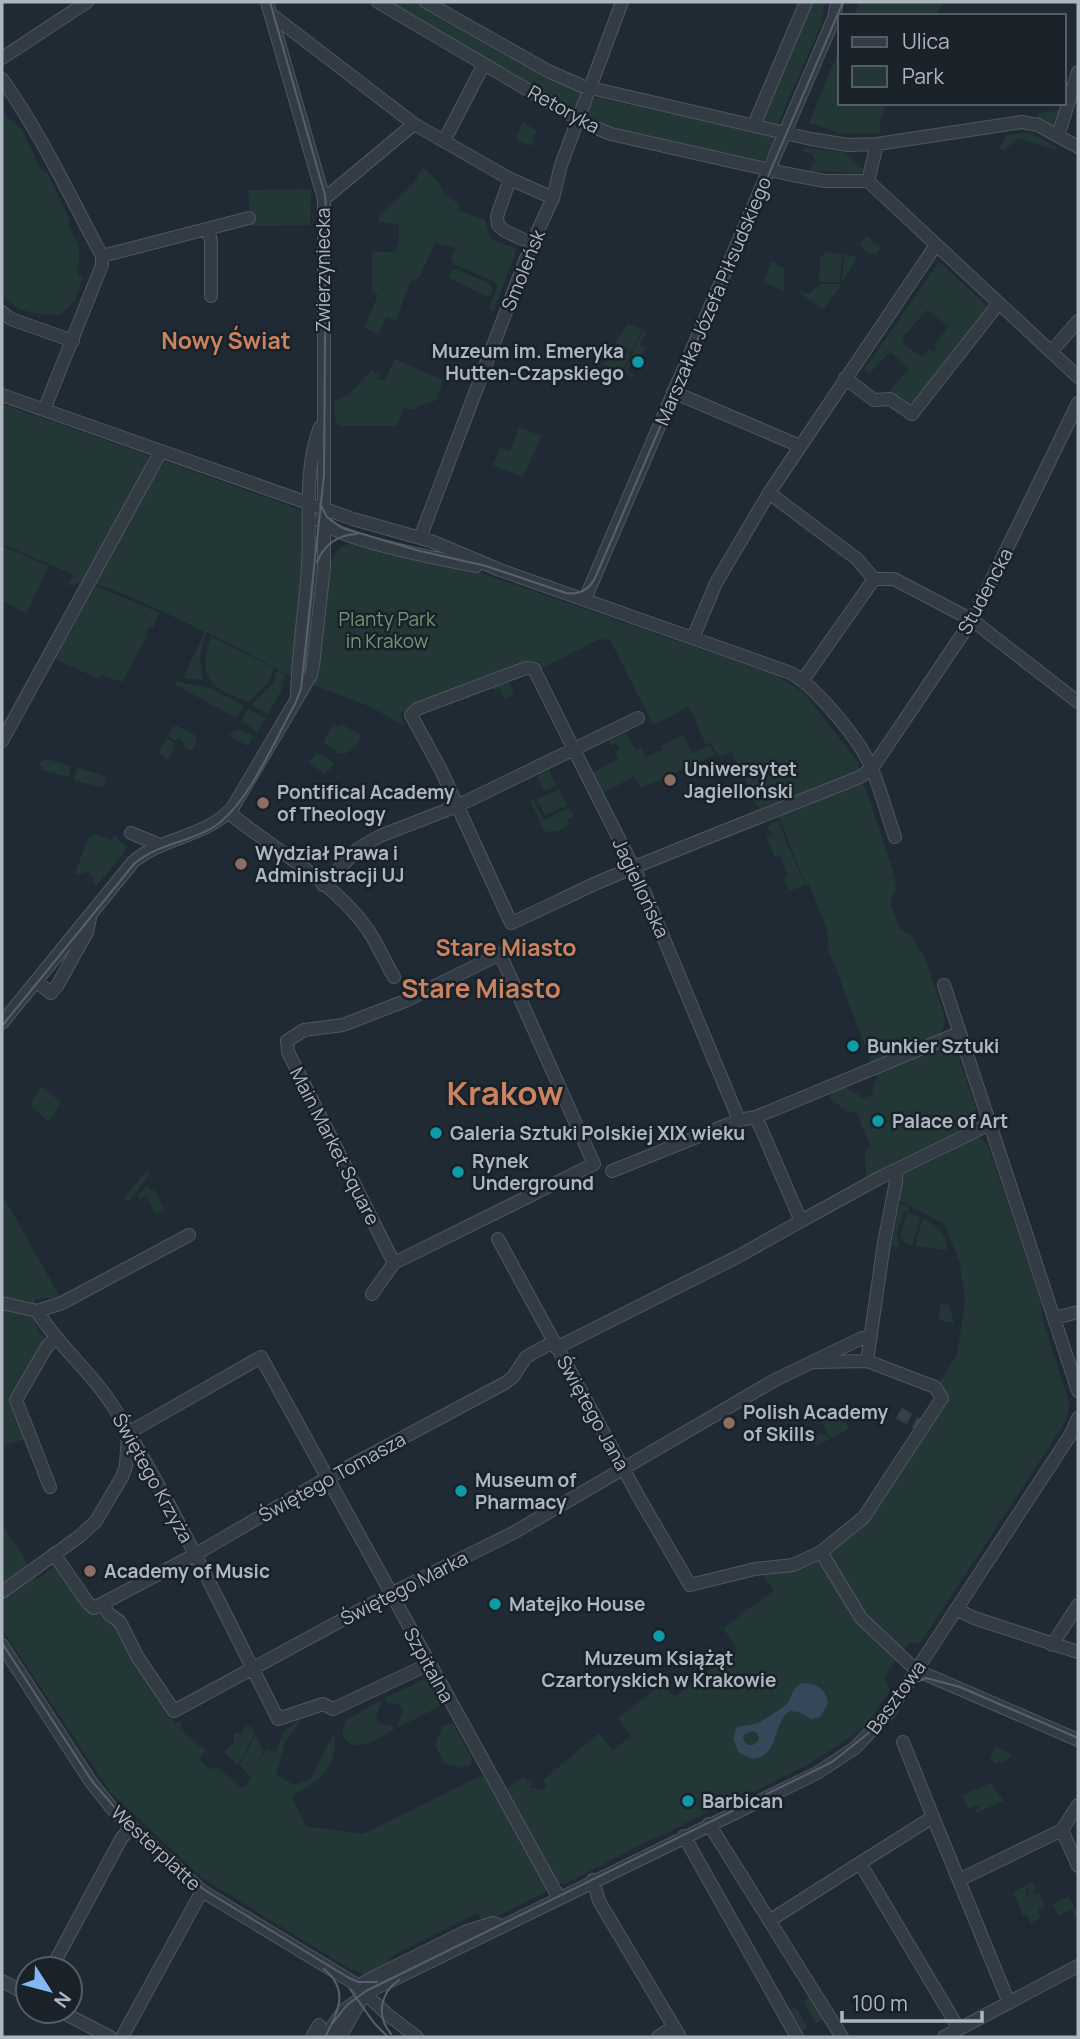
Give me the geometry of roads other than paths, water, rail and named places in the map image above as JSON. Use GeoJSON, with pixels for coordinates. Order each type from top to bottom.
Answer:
{"type":"FeatureCollection","features":[{"type":"Feature","properties":{"kind":"street"},"geometry":{"type":"LineString","coordinates":[[2,58],[87,2]]}},
{"type":"Feature","properties":{"kind":"street","name":"Zwierzyniecka"},"geometry":{"type":"LineString","coordinates":[[228,812],[242,794],[311,675],[323,579],[324,199],[267,2]]}},
{"type":"Feature","properties":{"kind":"street","name":"Retoryka"},"geometry":{"type":"LineString","coordinates":[[377,2],[579,119],[611,134],[825,181],[868,181]]}},
{"type":"Feature","properties":{"kind":"street","name":"Retoryka"},"geometry":{"type":"LineString","coordinates":[[426,2],[548,71],[589,89],[785,133],[848,145],[877,144],[1022,122],[1038,125],[1078,147]]}},
{"type":"Feature","properties":{"kind":"street","name":"Smoleńsk"},"geometry":{"type":"LineString","coordinates":[[420,538],[532,243],[552,198],[561,165],[622,2]]}},
{"type":"Feature","properties":{"kind":"street"},"geometry":{"type":"LineString","coordinates":[[754,125],[806,2]]}},
{"type":"Feature","properties":{"kind":"street","name":"Marszałka Józefa Piłsudskiego"},"geometry":{"type":"LineString","coordinates":[[585,598],[834,18],[837,2]]}},
{"type":"Feature","properties":{"kind":"street"},"geometry":{"type":"LineString","coordinates":[[272,15],[414,124],[510,178],[552,198]]}},
{"type":"Feature","properties":{"kind":"street"},"geometry":{"type":"LineString","coordinates":[[444,141],[484,64]]}},
{"type":"Feature","properties":{"kind":"street"},"geometry":{"type":"LineString","coordinates":[[1058,136],[1078,72]]}},
{"type":"Feature","properties":{"kind":"street"},"geometry":{"type":"LineString","coordinates":[[2,79],[21,105],[54,163],[102,256],[102,265],[44,410]]}},
{"type":"Feature","properties":{"kind":"street"},"geometry":{"type":"LineString","coordinates":[[324,199],[414,124]]}},
{"type":"Feature","properties":{"kind":"street"},"geometry":{"type":"LineString","coordinates":[[877,144],[868,181],[1078,377]]}},
{"type":"Feature","properties":{"kind":"street"},"geometry":{"type":"LineString","coordinates":[[510,178],[497,216],[498,225],[523,239]]}},
{"type":"Feature","properties":{"kind":"street"},"geometry":{"type":"LineString","coordinates":[[102,256],[249,218]]}},
{"type":"Feature","properties":{"kind":"street"},"geometry":{"type":"LineString","coordinates":[[208,229],[211,242],[211,296]]}},
{"type":"Feature","properties":{"kind":"street"},"geometry":{"type":"LineString","coordinates":[[693,638],[716,583],[769,493],[936,245]]}},
{"type":"Feature","properties":{"kind":"street"},"geometry":{"type":"LineString","coordinates":[[845,378],[874,400],[890,399],[912,414],[999,303]]}},
{"type":"Feature","properties":{"kind":"street"},"geometry":{"type":"LineString","coordinates":[[2,312],[11,319],[73,341]]}},
{"type":"Feature","properties":{"kind":"street"},"geometry":{"type":"LineString","coordinates":[[1051,352],[1078,321]]}},
{"type":"Feature","properties":{"kind":"street"},"geometry":{"type":"LineString","coordinates":[[673,392],[800,446]]}},
{"type":"Feature","properties":{"kind":"street"},"geometry":{"type":"LineString","coordinates":[[2,395],[353,519],[420,538],[500,570],[786,670],[817,693],[860,748],[872,768],[895,837]]}},
{"type":"Feature","properties":{"kind":"street","name":"Studencka"},"geometry":{"type":"LineString","coordinates":[[872,768],[972,620],[1078,403]]}},
{"type":"Feature","properties":{"kind":"street","name":"Zwierzyniecka"},"geometry":{"type":"LineString","coordinates":[[297,696],[297,672],[309,564],[312,453],[323,421]]}},
{"type":"Feature","properties":{"kind":"street"},"geometry":{"type":"LineString","coordinates":[[2,741],[47,664],[161,451]]}},
{"type":"Feature","properties":{"kind":"street"},"geometry":{"type":"LineString","coordinates":[[769,493],[857,559],[874,579],[894,579],[972,620],[1078,702]]}},
{"type":"Feature","properties":{"kind":"street"},"geometry":{"type":"LineString","coordinates":[[309,502],[317,519],[340,532],[428,557],[500,570]]}},
{"type":"Feature","properties":{"kind":"street"},"geometry":{"type":"LineString","coordinates":[[803,680],[874,579]]}},
{"type":"Feature","properties":{"kind":"street","name":"Jagiellońska"},"geometry":{"type":"LineString","coordinates":[[457,806],[442,770],[411,715],[416,709],[526,668],[534,670],[634,868],[739,1121]]}},
{"type":"Feature","properties":{"kind":"street"},"geometry":{"type":"LineString","coordinates":[[323,885],[358,849],[380,836],[457,806],[638,718]]}},
{"type":"Feature","properties":{"kind":"street"},"geometry":{"type":"LineString","coordinates":[[457,806],[511,923],[705,834],[860,777],[872,768]]}},
{"type":"Feature","properties":{"kind":"street"},"geometry":{"type":"LineString","coordinates":[[2,1023],[90,920],[130,865],[157,846],[204,830],[228,812],[281,850],[351,911],[368,931],[394,978]]}},
{"type":"Feature","properties":{"kind":"street"},"geometry":{"type":"LineString","coordinates":[[131,833],[157,846]]}},
{"type":"Feature","properties":{"kind":"street"},"geometry":{"type":"LineString","coordinates":[[37,982],[51,993],[57,986],[90,920]]}},
{"type":"Feature","properties":{"kind":"street","name":"Main Market Square"},"geometry":{"type":"LineString","coordinates":[[372,1294],[394,1263],[594,1164],[500,954],[405,1001],[343,1025],[304,1030],[287,1041],[288,1052],[394,1263]]}},
{"type":"Feature","properties":{"kind":"street"},"geometry":{"type":"LineString","coordinates":[[944,985],[1078,1391]]}},
{"type":"Feature","properties":{"kind":"street"},"geometry":{"type":"LineString","coordinates":[[612,1171],[739,1121],[756,1117],[960,1033]]}},
{"type":"Feature","properties":{"kind":"street"},"geometry":{"type":"LineString","coordinates":[[756,1117],[801,1221]]}},
{"type":"Feature","properties":{"kind":"street"},"geometry":{"type":"LineString","coordinates":[[867,1362],[896,1170],[990,1124]]}},
{"type":"Feature","properties":{"kind":"street","name":"Świętego Tomasza"},"geometry":{"type":"LineString","coordinates":[[102,1604],[326,1478],[505,1383],[532,1352],[555,1345],[739,1256],[896,1170]]}},
{"type":"Feature","properties":{"kind":"street"},"geometry":{"type":"LineString","coordinates":[[2,1303],[37,1311],[62,1303],[189,1234]]}},
{"type":"Feature","properties":{"kind":"street","name":"Świętego Jana"},"geometry":{"type":"LineString","coordinates":[[498,1239],[690,1584],[755,1569],[793,1565],[821,1552]]}},
{"type":"Feature","properties":{"kind":"street","name":"Świętego Krzyża"},"geometry":{"type":"LineString","coordinates":[[37,1311],[115,1409],[195,1554],[278,1719],[323,1704],[333,1709],[429,1664]]}},
{"type":"Feature","properties":{"kind":"street"},"geometry":{"type":"LineString","coordinates":[[1055,1318],[1078,1312]]}},
{"type":"Feature","properties":{"kind":"street","name":"Świętego Marka"},"geometry":{"type":"LineString","coordinates":[[54,1554],[88,1603],[94,1608],[102,1604],[109,1614],[120,1622],[137,1657],[174,1711],[390,1594],[513,1533],[775,1380],[870,1336]]}},
{"type":"Feature","properties":{"kind":"street"},"geometry":{"type":"LineString","coordinates":[[50,1488],[16,1400],[56,1337]]}},
{"type":"Feature","properties":{"kind":"street","name":"Szpitalna"},"geometry":{"type":"LineString","coordinates":[[128,1433],[261,1357],[559,1898]]}},
{"type":"Feature","properties":{"kind":"street","name":"Świętego Marka"},"geometry":{"type":"LineString","coordinates":[[812,1362],[867,1362],[934,1387],[940,1391],[942,1398],[921,1426],[864,1517],[821,1552]]}},
{"type":"Feature","properties":{"kind":"street","name":"Basztowa"},"geometry":{"type":"LineString","coordinates":[[312,2037],[322,2031],[362,1991],[505,1925],[817,1773],[849,1753],[880,1723],[1071,1434],[1078,1418]]}},
{"type":"Feature","properties":{"kind":"street"},"geometry":{"type":"LineString","coordinates":[[2,1591],[92,1525],[110,1499],[126,1466],[128,1433]]}},
{"type":"Feature","properties":{"kind":"street"},"geometry":{"type":"LineString","coordinates":[[821,1552],[861,1618],[916,1670],[1078,1740]]}},
{"type":"Feature","properties":{"kind":"street"},"geometry":{"type":"LineString","coordinates":[[1052,1644],[1078,1605]]}},
{"type":"Feature","properties":{"kind":"street"},"geometry":{"type":"LineString","coordinates":[[956,1609],[974,1618],[1078,1652]]}},
{"type":"Feature","properties":{"kind":"street","name":"Westerplatte"},"geometry":{"type":"LineString","coordinates":[[2,1645],[91,1782],[131,1827],[202,1891],[362,1991],[416,2037]]}},
{"type":"Feature","properties":{"kind":"street"},"geometry":{"type":"LineString","coordinates":[[902,1742],[1009,2003]]}},
{"type":"Feature","properties":{"kind":"street"},"geometry":{"type":"LineString","coordinates":[[959,1880],[1062,1830],[1078,1805]]}},
{"type":"Feature","properties":{"kind":"street"},"geometry":{"type":"LineString","coordinates":[[769,1922],[933,1817]]}},
{"type":"Feature","properties":{"kind":"street"},"geometry":{"type":"LineString","coordinates":[[709,1824],[842,2037]]}},
{"type":"Feature","properties":{"kind":"street"},"geometry":{"type":"LineString","coordinates":[[59,1955],[121,1839],[131,1827]]}},
{"type":"Feature","properties":{"kind":"street"},"geometry":{"type":"LineString","coordinates":[[1062,1830],[1078,1866]]}},
{"type":"Feature","properties":{"kind":"street"},"geometry":{"type":"LineString","coordinates":[[684,1836],[797,2037]]}},
{"type":"Feature","properties":{"kind":"street"},"geometry":{"type":"LineString","coordinates":[[860,1863],[959,2029]]}},
{"type":"Feature","properties":{"kind":"street"},"geometry":{"type":"LineString","coordinates":[[593,1880],[599,1901],[677,2032],[658,2037]]}},
{"type":"Feature","properties":{"kind":"street"},"geometry":{"type":"LineString","coordinates":[[122,2037],[202,1891]]}},
{"type":"Feature","properties":{"kind":"street"},"geometry":{"type":"LineString","coordinates":[[944,2037],[1078,1966]]}},
{"type":"Feature","properties":{"kind":"street"},"geometry":{"type":"LineString","coordinates":[[340,2037],[362,1991]]}},
{"type":"Feature","properties":{"kind":"street"},"geometry":{"type":"LineString","coordinates":[[84,2023],[110,2037]]}},
{"type":"Feature","properties":{"kind":"water"},"geometry":{"type":"Polygon","coordinates":[[[802,1683],[812,1684],[825,1694],[828,1703],[820,1717],[811,1719],[799,1712],[790,1711],[780,1723],[768,1752],[753,1759],[739,1753],[733,1739],[736,1728],[758,1723],[786,1705],[802,1683]],[[753,1731],[743,1735],[744,1742],[753,1745],[759,1740],[758,1734],[753,1731]]]}},
{"type":"Feature","properties":{"kind":"tunnel"},"geometry":{"type":"LineString","coordinates":[[899,1413],[918,1424]]}},
{"type":"Feature","properties":{"kind":"tram line"},"geometry":{"type":"LineString","coordinates":[[2,1026],[134,864],[152,852],[212,828],[237,805],[269,754],[301,689],[324,475],[326,208],[325,195],[270,2]]}},
{"type":"Feature","properties":{"kind":"tram line"},"geometry":{"type":"LineString","coordinates":[[320,504],[327,517],[342,528],[420,551],[486,566],[566,593],[576,593],[588,588],[596,576],[843,2]]}},
{"type":"Feature","properties":{"kind":"tram line"},"geometry":{"type":"LineString","coordinates":[[317,562],[332,542],[357,534]]}},
{"type":"Feature","properties":{"kind":"tram line"},"geometry":{"type":"LineString","coordinates":[[2,1643],[92,1781],[122,1816],[203,1889],[349,1978],[359,1982],[377,1982]]}},
{"type":"Feature","properties":{"kind":"tram line"},"geometry":{"type":"LineString","coordinates":[[332,2024],[347,2005],[366,1991],[832,1762],[871,1731],[906,1686],[926,1678],[960,1687],[1078,1738]]}},
{"type":"Feature","properties":{"kind":"tram line"},"geometry":{"type":"LineString","coordinates":[[324,1969],[332,1977],[339,1993],[337,2010],[325,2037]]}},
{"type":"Feature","properties":{"kind":"tram line"},"geometry":{"type":"LineString","coordinates":[[391,2034],[383,2020],[382,2005],[388,1991],[399,1980]]}},
{"type":"Feature","properties":{"kind":"tram line"},"geometry":{"type":"LineString","coordinates":[[350,1989],[374,2023],[388,2037]]}},
{"type":"Feature","properties":{"kind":"place","name":"Muzeum im. Emeryka Hutten-Czapskiego"},"geometry":{"type":"Point","coordinates":[638,362]}},
{"type":"Feature","properties":{"kind":"place","name":"Uniwersytet Jagielloński"},"geometry":{"type":"Point","coordinates":[670,780]}},
{"type":"Feature","properties":{"kind":"place","name":"Pontifical Academy of Theology"},"geometry":{"type":"Point","coordinates":[263,803]}},
{"type":"Feature","properties":{"kind":"place","name":"Wydział Prawa i Administracji UJ"},"geometry":{"type":"Point","coordinates":[241,864]}},
{"type":"Feature","properties":{"kind":"place","name":"Bunkier Sztuki"},"geometry":{"type":"Point","coordinates":[853,1046]}},
{"type":"Feature","properties":{"kind":"place","name":"Palace of Art"},"geometry":{"type":"Point","coordinates":[878,1121]}},
{"type":"Feature","properties":{"kind":"place","name":"Galeria Sztuki Polskiej XIX wieku"},"geometry":{"type":"Point","coordinates":[436,1133]}},
{"type":"Feature","properties":{"kind":"place","name":"Rynek Underground"},"geometry":{"type":"Point","coordinates":[458,1172]}},
{"type":"Feature","properties":{"kind":"place","name":"Polish Academy of Skills"},"geometry":{"type":"Point","coordinates":[729,1423]}},
{"type":"Feature","properties":{"kind":"place","name":"Museum of Pharmacy"},"geometry":{"type":"Point","coordinates":[461,1491]}},
{"type":"Feature","properties":{"kind":"place","name":"Academy of Music"},"geometry":{"type":"Point","coordinates":[90,1571]}},
{"type":"Feature","properties":{"kind":"place","name":"Matejko House"},"geometry":{"type":"Point","coordinates":[495,1604]}},
{"type":"Feature","properties":{"kind":"place","name":"Muzeum Książąt Czartoryskich w Krakowie"},"geometry":{"type":"Point","coordinates":[659,1636]}},
{"type":"Feature","properties":{"kind":"place","name":"Barbican"},"geometry":{"type":"Point","coordinates":[688,1801]}},
{"type":"Feature","properties":{"kind":"district","name":"Nowy Świat"},"geometry":{"type":"Point","coordinates":[226,340]}},
{"type":"Feature","properties":{"kind":"district","name":"Stare Miasto"},"geometry":{"type":"Point","coordinates":[506,947]}},
{"type":"Feature","properties":{"kind":"district","name":"Stare Miasto"},"geometry":{"type":"Point","coordinates":[481,988]}},
{"type":"Feature","properties":{"kind":"district","name":"Krakow"},"geometry":{"type":"Point","coordinates":[505,1092]}},
{"type":"Feature","properties":{"kind":"park label","name":"Planty Park in Krakow"},"geometry":{"type":"Point","coordinates":[387,630]}}]}
